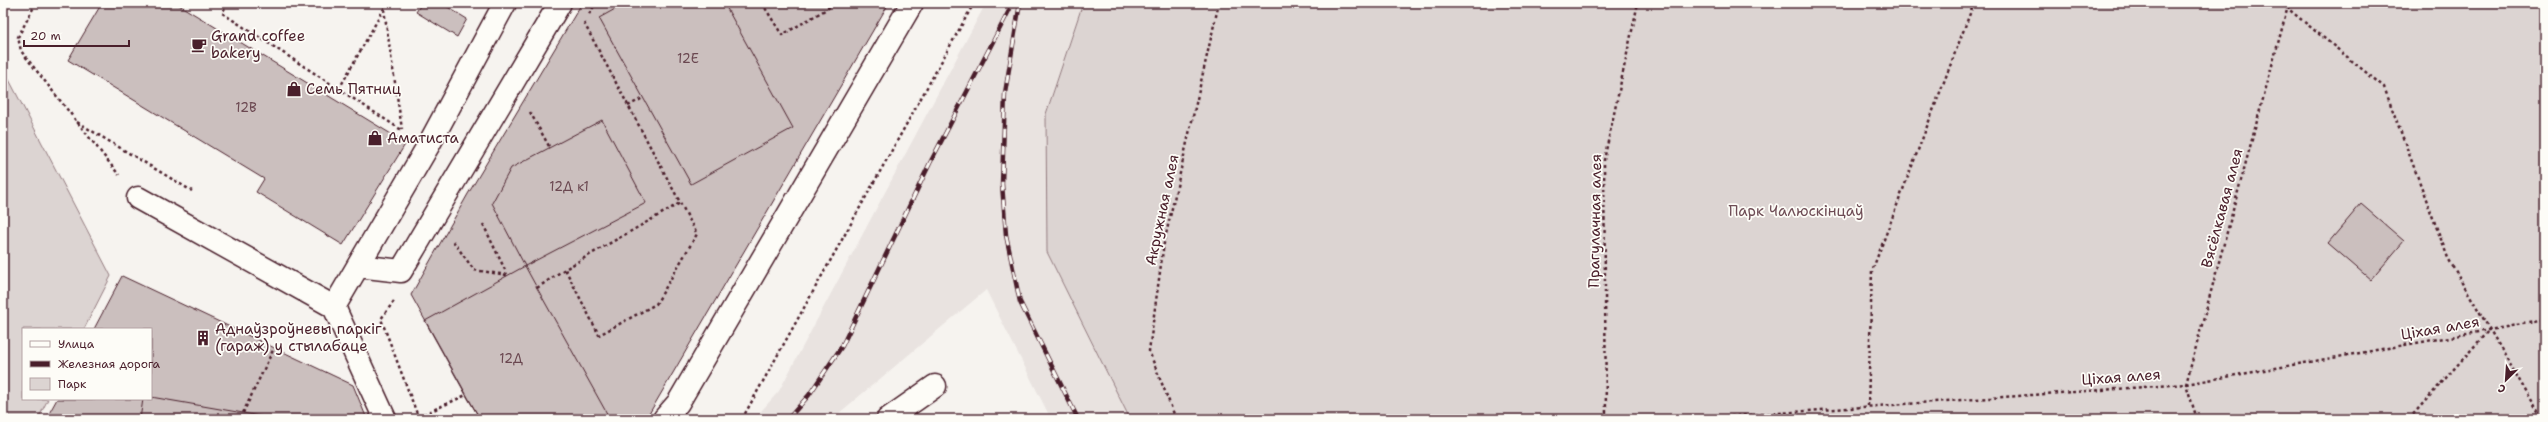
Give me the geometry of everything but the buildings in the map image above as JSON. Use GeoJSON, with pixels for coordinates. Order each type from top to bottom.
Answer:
{"type":"FeatureCollection","features":[{"type":"Feature","properties":{"kind":"lane"},"geometry":{"type":"LineString","coordinates":[[358,266],[400,271],[560,3]]}},
{"type":"Feature","properties":{"kind":"lane"},"geometry":{"type":"LineString","coordinates":[[664,419],[678,403],[912,3]]}},
{"type":"Feature","properties":{"kind":"lane"},"geometry":{"type":"LineString","coordinates":[[334,307],[428,146],[502,4]]}},
{"type":"Feature","properties":{"kind":"lane"},"geometry":{"type":"LineString","coordinates":[[138,198],[334,307],[385,419]]}},
{"type":"Feature","properties":{"kind":"lane"},"geometry":{"type":"LineString","coordinates":[[888,419],[935,386]]}},
{"type":"Feature","properties":{"kind":"path"},"geometry":{"type":"LineString","coordinates":[[36,3],[18,37],[20,51],[138,198]]}},
{"type":"Feature","properties":{"kind":"path"},"geometry":{"type":"LineString","coordinates":[[228,3],[222,13],[428,146]]}},
{"type":"Feature","properties":{"kind":"path"},"geometry":{"type":"LineString","coordinates":[[383,3],[402,130]]}},
{"type":"Feature","properties":{"kind":"path"},"geometry":{"type":"LineString","coordinates":[[339,89],[387,3]]}},
{"type":"Feature","properties":{"kind":"path"},"geometry":{"type":"LineString","coordinates":[[580,30],[596,3]]}},
{"type":"Feature","properties":{"kind":"path"},"geometry":{"type":"LineString","coordinates":[[762,3],[782,35],[837,3]]}},
{"type":"Feature","properties":{"kind":"path"},"geometry":{"type":"LineString","coordinates":[[742,419],[974,3]]}},
{"type":"Feature","properties":{"kind":"path","name":"Акружная алея"},"geometry":{"type":"LineString","coordinates":[[1176,419],[1149,351],[1164,243],[1219,3]]}},
{"type":"Feature","properties":{"kind":"path","name":"Прагулачная алея"},"geometry":{"type":"LineString","coordinates":[[1606,419],[1604,160],[1638,3]]}},
{"type":"Feature","properties":{"kind":"path"},"geometry":{"type":"LineString","coordinates":[[1868,406],[1872,271],[1974,3]]}},
{"type":"Feature","properties":{"kind":"path"},"geometry":{"type":"LineString","coordinates":[[2281,3],[2287,10],[2384,87],[2448,258],[2542,419]]}},
{"type":"Feature","properties":{"kind":"path","name":"Вясёлкавая алея"},"geometry":{"type":"LineString","coordinates":[[2186,384],[2287,10],[2291,3]]}},
{"type":"Feature","properties":{"kind":"path"},"geometry":{"type":"LineString","coordinates":[[565,269],[599,335],[656,304],[697,234],[584,23]]}},
{"type":"Feature","properties":{"kind":"path"},"geometry":{"type":"LineString","coordinates":[[628,106],[643,98]]}},
{"type":"Feature","properties":{"kind":"path"},"geometry":{"type":"LineString","coordinates":[[526,119],[534,105]]}},
{"type":"Feature","properties":{"kind":"path"},"geometry":{"type":"LineString","coordinates":[[530,112],[550,148]]}},
{"type":"Feature","properties":{"kind":"path"},"geometry":{"type":"LineString","coordinates":[[78,122],[198,195]]}},
{"type":"Feature","properties":{"kind":"path"},"geometry":{"type":"LineString","coordinates":[[537,288],[565,269],[680,203]]}},
{"type":"Feature","properties":{"kind":"path"},"geometry":{"type":"LineString","coordinates":[[457,234],[453,241],[474,270],[507,275],[483,224]]}},
{"type":"Feature","properties":{"kind":"path"},"geometry":{"type":"LineString","coordinates":[[381,319],[419,418],[466,395]]}},
{"type":"Feature","properties":{"kind":"path","name":"Ціхая алея"},"geometry":{"type":"LineString","coordinates":[[1694,419],[2186,384],[2545,320]]}},
{"type":"Feature","properties":{"kind":"path"},"geometry":{"type":"LineString","coordinates":[[2409,419],[2489,330]]}},
{"type":"Feature","properties":{"kind":"path"},"geometry":{"type":"LineString","coordinates":[[243,413],[274,348]]}},
{"type":"Feature","properties":{"kind":"path"},"geometry":{"type":"LineString","coordinates":[[2186,384],[2197,419]]}},
{"type":"Feature","properties":{"kind":"shaded area"},"geometry":{"type":"Polygon","coordinates":[[[986,3],[1083,3],[1046,114],[1047,252],[1130,419],[1051,419],[986,290],[832,419],[754,419],[779,391],[986,3]]]}},
{"type":"Feature","properties":{"kind":"green space","name":"Парк Чалюскінцаў"},"geometry":{"type":"Polygon","coordinates":[[[1083,3],[2545,3],[2545,419],[1130,419],[1047,252],[1046,114],[1083,3]]]}},
{"type":"Feature","properties":{"kind":"green space"},"geometry":{"type":"Polygon","coordinates":[[[3,68],[111,276],[85,328],[22,328],[22,400],[48,400],[38,419],[3,419],[3,68]]]}},
{"type":"Feature","properties":{"kind":"railway"},"geometry":{"type":"LineString","coordinates":[[788,419],[809,395],[842,346],[930,163],[1013,3]]}},
{"type":"Feature","properties":{"kind":"railway"},"geometry":{"type":"LineString","coordinates":[[1020,3],[1005,93],[1002,184],[1006,235],[1020,302],[1078,419]]}},
{"type":"Feature","properties":{"kind":"place","name":"Grand coffee bakery"},"geometry":{"type":"Point","coordinates":[199,45]}},
{"type":"Feature","properties":{"kind":"place","name":"Семь Пятниц"},"geometry":{"type":"Point","coordinates":[294,89]}},
{"type":"Feature","properties":{"kind":"place","name":"Аматиста"},"geometry":{"type":"Point","coordinates":[375,138]}},
{"type":"Feature","properties":{"kind":"place","name":"Аднаўзроўневы паркіг (гараж) у стылабаце"},"geometry":{"type":"Point","coordinates":[203,338]}}]}
